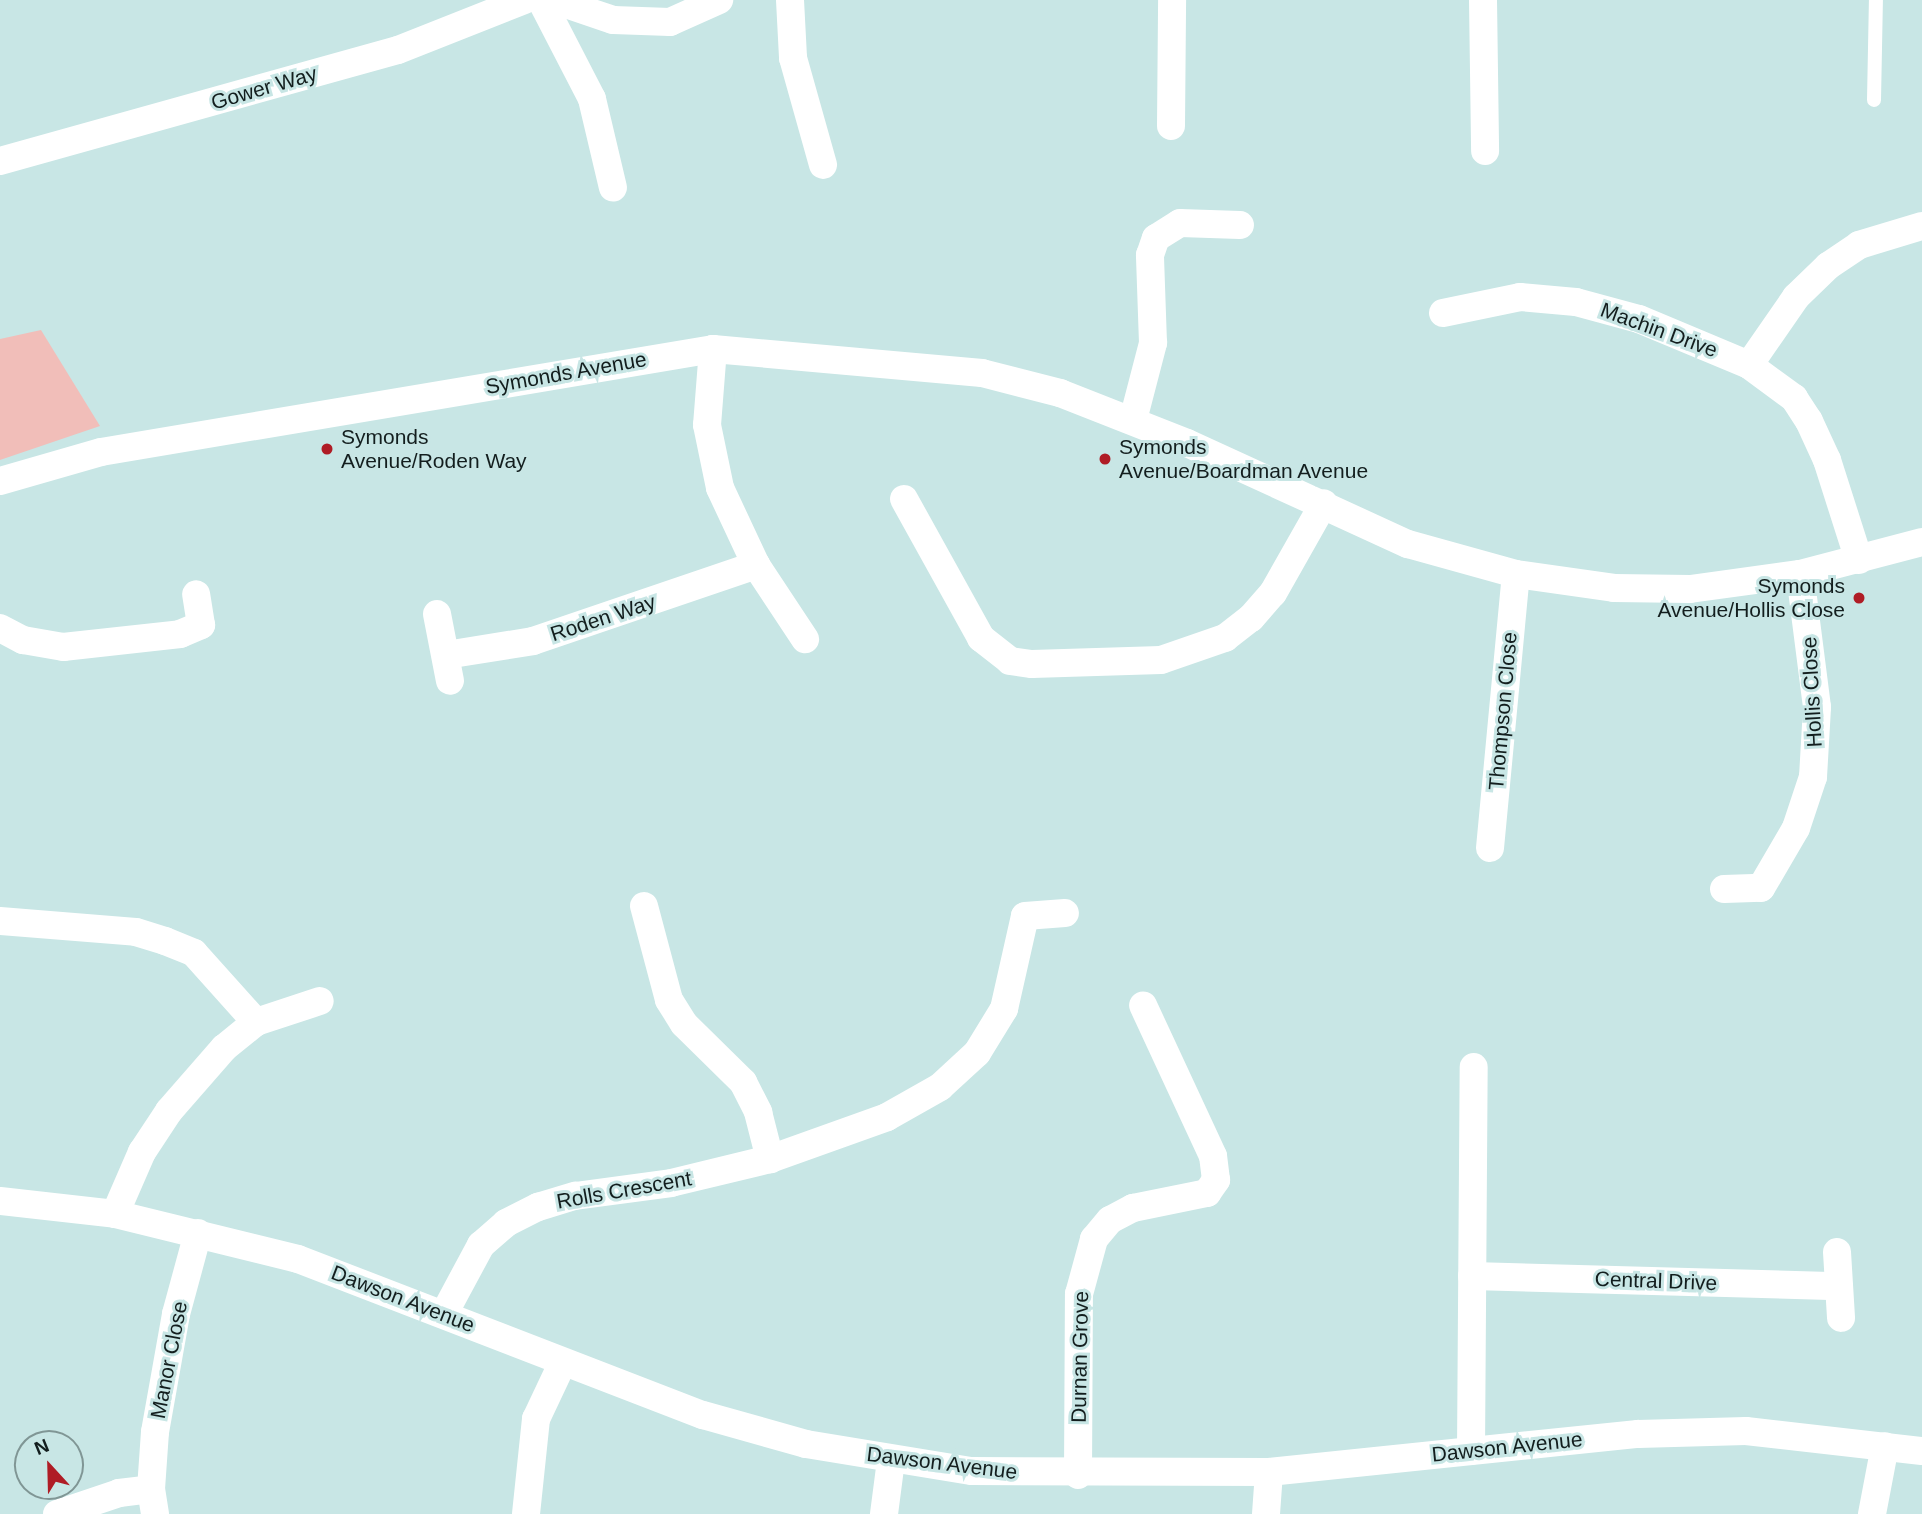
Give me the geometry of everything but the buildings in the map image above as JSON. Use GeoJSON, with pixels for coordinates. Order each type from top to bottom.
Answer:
{"type":"FeatureCollection","features":[{"type":"Feature","properties":{"kind":"street"},"geometry":{"type":"LineString","coordinates":[[541,0],[592,99],[613,188]]}},
{"type":"Feature","properties":{"kind":"street"},"geometry":{"type":"LineString","coordinates":[[554,0],[613,20],[670,22],[719,0]]}},
{"type":"Feature","properties":{"kind":"street"},"geometry":{"type":"LineString","coordinates":[[790,0],[793,58],[823,165]]}},
{"type":"Feature","properties":{"kind":"street"},"geometry":{"type":"LineString","coordinates":[[1171,126],[1172,0]]}},
{"type":"Feature","properties":{"kind":"street"},"geometry":{"type":"LineString","coordinates":[[1483,0],[1485,150]]}},
{"type":"Feature","properties":{"kind":"street","name":"Gower Way"},"geometry":{"type":"LineString","coordinates":[[0,161],[398,50],[513,2]]}},
{"type":"Feature","properties":{"kind":"street"},"geometry":{"type":"LineString","coordinates":[[1133,419],[1153,342],[1150,254],[1156,238],[1180,223],[1240,225]]}},
{"type":"Feature","properties":{"kind":"street"},"geometry":{"type":"LineString","coordinates":[[1749,365],[1796,297],[1828,266],[1859,245],[1922,226]]}},
{"type":"Feature","properties":{"kind":"street","name":"Machin Drive"},"geometry":{"type":"LineString","coordinates":[[1443,313],[1520,297],[1576,302],[1639,319],[1749,365],[1794,398],[1809,421],[1827,460],[1858,561]]}},
{"type":"Feature","properties":{"kind":"street"},"geometry":{"type":"LineString","coordinates":[[713,349],[707,425],[720,488],[757,565],[805,639]]}},
{"type":"Feature","properties":{"kind":"street","name":"Symonds Avenue"},"geometry":{"type":"LineString","coordinates":[[0,481],[101,452],[713,349],[982,373],[1060,393],[1133,419],[1324,503],[1408,544],[1516,574],[1614,588],[1690,589],[1800,574],[1858,561],[1922,542]]}},
{"type":"Feature","properties":{"kind":"street"},"geometry":{"type":"LineString","coordinates":[[904,499],[981,638],[1010,661],[1032,664],[1161,660],[1225,638],[1251,618],[1273,593],[1324,503]]}},
{"type":"Feature","properties":{"kind":"street","name":"Roden Way"},"geometry":{"type":"LineString","coordinates":[[437,614],[448,668],[757,565]]}},
{"type":"Feature","properties":{"kind":"street","name":"Thompson Close"},"geometry":{"type":"LineString","coordinates":[[1490,848],[1516,574]]}},
{"type":"Feature","properties":{"kind":"street","name":"Hollis Close"},"geometry":{"type":"LineString","coordinates":[[1724,889],[1761,888],[1796,828],[1813,777],[1817,707],[1800,574]]}},
{"type":"Feature","properties":{"kind":"street"},"geometry":{"type":"LineString","coordinates":[[0,628],[23,640],[62,647],[180,634],[201,625],[196,594]]}},
{"type":"Feature","properties":{"kind":"street"},"geometry":{"type":"LineString","coordinates":[[644,906],[669,1000],[684,1024],[743,1082],[758,1112],[770,1159]]}},
{"type":"Feature","properties":{"kind":"street","name":"Rolls Crescent"},"geometry":{"type":"LineString","coordinates":[[445,1312],[481,1245],[506,1223],[538,1207],[575,1196],[671,1183],[770,1159],[887,1117],[940,1087],[977,1053],[1004,1009],[1025,916],[1065,913]]}},
{"type":"Feature","properties":{"kind":"street"},"geometry":{"type":"LineString","coordinates":[[0,921],[135,932],[165,941],[194,953],[256,1021]]}},
{"type":"Feature","properties":{"kind":"street"},"geometry":{"type":"LineString","coordinates":[[116,1214],[142,1152],[165,1116],[224,1048],[256,1021],[320,1001]]}},
{"type":"Feature","properties":{"kind":"street","name":"Durnan Grove"},"geometry":{"type":"LineString","coordinates":[[1079,1475],[1079,1294],[1094,1239],[1110,1220],[1133,1208],[1207,1193],[1216,1180],[1213,1156],[1143,1005]]}},
{"type":"Feature","properties":{"kind":"street"},"geometry":{"type":"LineString","coordinates":[[1471,1451],[1474,1067]]}},
{"type":"Feature","properties":{"kind":"street","name":"Dawson Avenue"},"geometry":{"type":"LineString","coordinates":[[0,1201],[116,1214],[298,1259],[445,1312],[562,1364],[703,1415],[806,1444],[971,1471],[1079,1475],[1269,1472],[1639,1434],[1746,1432],[1922,1451]]}},
{"type":"Feature","properties":{"kind":"street","name":"Manor Close"},"geometry":{"type":"LineString","coordinates":[[57,1514],[119,1493],[153,1502],[155,1432],[176,1314],[198,1233]]}},
{"type":"Feature","properties":{"kind":"street"},"geometry":{"type":"LineString","coordinates":[[1837,1252],[1841,1318]]}},
{"type":"Feature","properties":{"kind":"street","name":"Central Drive"},"geometry":{"type":"LineString","coordinates":[[1472,1276],[1839,1286]]}},
{"type":"Feature","properties":{"kind":"street"},"geometry":{"type":"LineString","coordinates":[[526,1514],[536,1419],[562,1364]]}},
{"type":"Feature","properties":{"kind":"street"},"geometry":{"type":"LineString","coordinates":[[1872,1514],[1885,1446]]}},
{"type":"Feature","properties":{"kind":"street"},"geometry":{"type":"LineString","coordinates":[[884,1514],[891,1460]]}},
{"type":"Feature","properties":{"kind":"street"},"geometry":{"type":"LineString","coordinates":[[1266,1514],[1269,1472]]}},
{"type":"Feature","properties":{"kind":"lane"},"geometry":{"type":"LineString","coordinates":[[1874,100],[1876,0]]}},
{"type":"Feature","properties":{"kind":"shaded area"},"geometry":{"type":"Polygon","coordinates":[[[41,330],[100,426],[0,460],[0,339],[41,330]]]}},
{"type":"Feature","properties":{"kind":"place","name":"Symonds Avenue/Roden Way"},"geometry":{"type":"Point","coordinates":[327,449]}},
{"type":"Feature","properties":{"kind":"place","name":"Symonds Avenue/Boardman Avenue"},"geometry":{"type":"Point","coordinates":[1105,459]}},
{"type":"Feature","properties":{"kind":"place","name":"Symonds Avenue/Hollis Close"},"geometry":{"type":"Point","coordinates":[1859,598]}}]}
